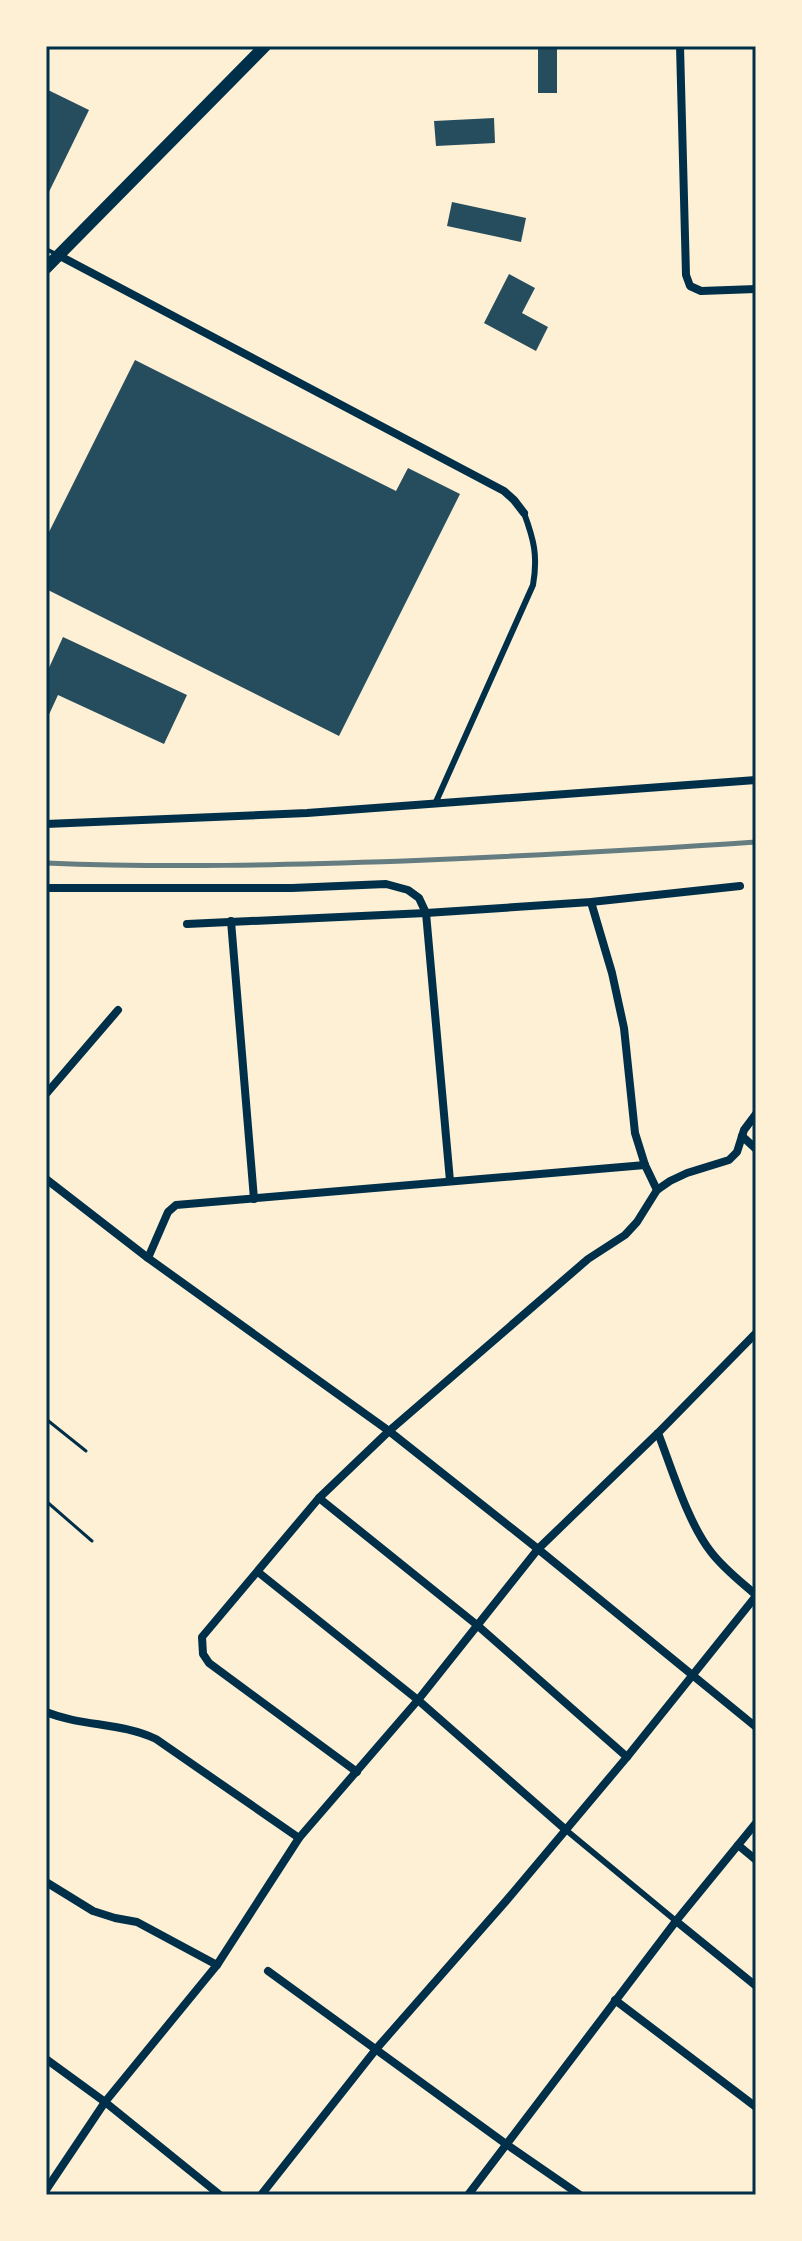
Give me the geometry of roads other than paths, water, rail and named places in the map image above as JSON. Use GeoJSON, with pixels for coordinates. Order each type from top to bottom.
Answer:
{"type":"FeatureCollection","features":[{"type":"Feature","properties":{"kind":"main road"},"geometry":{"type":"LineString","coordinates":[[46,268],[52,252],[265,46]]}},
{"type":"Feature","properties":{"kind":"street"},"geometry":{"type":"LineString","coordinates":[[680,46],[686,275],[690,286],[701,291],[756,289]]}},
{"type":"Feature","properties":{"kind":"street"},"geometry":{"type":"LineString","coordinates":[[52,252],[504,491],[524,513],[537,564],[533,585],[435,804]]}},
{"type":"Feature","properties":{"kind":"street"},"geometry":{"type":"LineString","coordinates":[[46,824],[307,813],[756,780]]}},
{"type":"Feature","properties":{"kind":"street"},"geometry":{"type":"LineString","coordinates":[[46,888],[277,888],[386,884],[408,890],[419,898],[426,913],[450,1181]]}},
{"type":"Feature","properties":{"kind":"street"},"geometry":{"type":"LineString","coordinates":[[187,924],[591,902],[740,886]]}},
{"type":"Feature","properties":{"kind":"street"},"geometry":{"type":"LineString","coordinates":[[591,902],[621,1014],[635,1133],[657,1190]]}},
{"type":"Feature","properties":{"kind":"street"},"geometry":{"type":"LineString","coordinates":[[231,921],[254,1199]]}},
{"type":"Feature","properties":{"kind":"street"},"geometry":{"type":"LineString","coordinates":[[46,1094],[118,1010]]}},
{"type":"Feature","properties":{"kind":"street"},"geometry":{"type":"LineString","coordinates":[[357,1772],[209,1663],[203,1654],[202,1637],[319,1498],[389,1431],[588,1259],[625,1235],[657,1190],[687,1173],[729,1160],[737,1152],[744,1130],[756,1114]]}},
{"type":"Feature","properties":{"kind":"street"},"geometry":{"type":"LineString","coordinates":[[742,1136],[756,1149]]}},
{"type":"Feature","properties":{"kind":"street"},"geometry":{"type":"LineString","coordinates":[[148,1258],[168,1212],[176,1205],[645,1165]]}},
{"type":"Feature","properties":{"kind":"street"},"geometry":{"type":"LineString","coordinates":[[46,1179],[148,1258],[389,1431],[756,1727]]}},
{"type":"Feature","properties":{"kind":"street"},"geometry":{"type":"LineString","coordinates":[[46,2190],[105,2102],[217,1965],[299,1838],[418,1700],[538,1549],[756,1333]]}},
{"type":"Feature","properties":{"kind":"street"},"geometry":{"type":"LineString","coordinates":[[261,2195],[377,2048],[566,1830],[756,1595],[724,1568],[708,1549],[691,1517],[658,1433]]}},
{"type":"Feature","properties":{"kind":"street"},"geometry":{"type":"LineString","coordinates":[[319,1498],[477,1625],[627,1757]]}},
{"type":"Feature","properties":{"kind":"street"},"geometry":{"type":"LineString","coordinates":[[258,1572],[418,1700],[566,1830],[756,1986]]}},
{"type":"Feature","properties":{"kind":"street"},"geometry":{"type":"LineString","coordinates":[[46,1712],[87,1724],[139,1731],[156,1739],[299,1838]]}},
{"type":"Feature","properties":{"kind":"street"},"geometry":{"type":"LineString","coordinates":[[468,2195],[676,1921],[756,1823]]}},
{"type":"Feature","properties":{"kind":"street"},"geometry":{"type":"LineString","coordinates":[[738,1845],[756,1860]]}},
{"type":"Feature","properties":{"kind":"street"},"geometry":{"type":"LineString","coordinates":[[46,1882],[93,1911],[137,1922],[217,1965]]}},
{"type":"Feature","properties":{"kind":"street"},"geometry":{"type":"LineString","coordinates":[[268,1971],[580,2195]]}},
{"type":"Feature","properties":{"kind":"street"},"geometry":{"type":"LineString","coordinates":[[615,2000],[756,2107]]}},
{"type":"Feature","properties":{"kind":"street"},"geometry":{"type":"LineString","coordinates":[[46,2059],[105,2102],[220,2195]]}},
{"type":"Feature","properties":{"kind":"railway"},"geometry":{"type":"LineString","coordinates":[[46,863],[270,865],[536,855],[756,842]]}}]}
